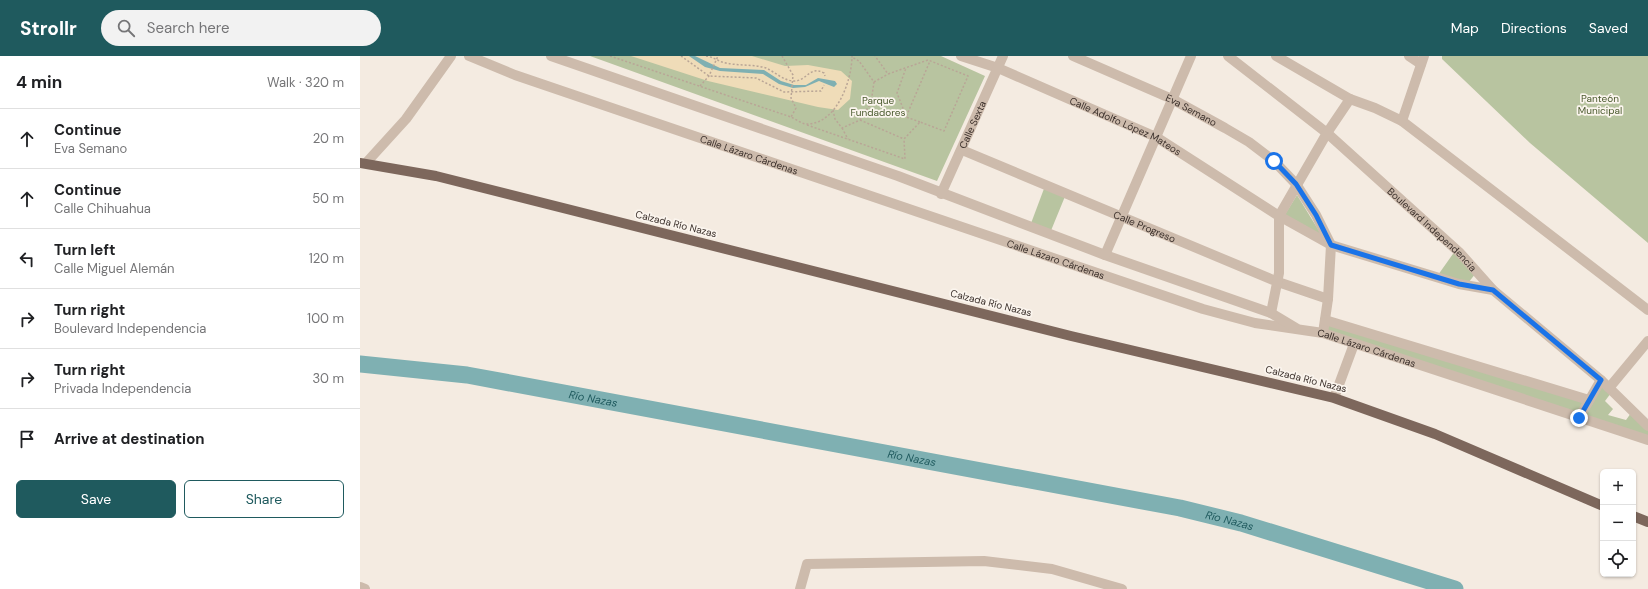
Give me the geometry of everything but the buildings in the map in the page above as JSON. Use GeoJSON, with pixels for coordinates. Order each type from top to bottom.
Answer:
{"type":"FeatureCollection","features":[{"type":"Feature","properties":{"kind":"main road","name":"Calzada Río Nazas"},"geometry":{"type":"LineString","coordinates":[[363,163],[436,176],[1071,336],[1334,398],[1435,434],[1601,505]]}},
{"type":"Feature","properties":{"kind":"main road"},"geometry":{"type":"LineString","coordinates":[[1636,517],[1648,522]]}},
{"type":"Feature","properties":{"kind":"street"},"geometry":{"type":"LineString","coordinates":[[363,163],[406,119],[451,56]]}},
{"type":"Feature","properties":{"kind":"street","name":"Calle Lázaro Cárdenas"},"geometry":{"type":"LineString","coordinates":[[469,56],[515,75],[1202,308],[1278,328],[1323,333],[1648,440]]}},
{"type":"Feature","properties":{"kind":"street"},"geometry":{"type":"LineString","coordinates":[[551,56],[898,176],[941,194],[1105,255],[1271,313],[1297,329]]}},
{"type":"Feature","properties":{"kind":"street","name":"Calle Adolfo López Mateos"},"geometry":{"type":"LineString","coordinates":[[962,56],[998,68],[1156,137],[1279,216],[1331,245],[1459,284],[1493,290]]}},
{"type":"Feature","properties":{"kind":"street","name":"Calle Sexta"},"geometry":{"type":"LineString","coordinates":[[941,194],[1003,56]]}},
{"type":"Feature","properties":{"kind":"street","name":"Eva Semano"},"geometry":{"type":"LineString","coordinates":[[1073,56],[1172,99],[1249,142],[1274,161],[1296,184],[1316,215],[1331,245]]}},
{"type":"Feature","properties":{"kind":"street"},"geometry":{"type":"LineString","coordinates":[[1105,255],[1191,56]]}},
{"type":"Feature","properties":{"kind":"street","name":"Boulevard Independencia"},"geometry":{"type":"LineString","coordinates":[[1229,56],[1326,133],[1460,252],[1493,290],[1601,380],[1648,426]]}},
{"type":"Feature","properties":{"kind":"street"},"geometry":{"type":"LineString","coordinates":[[1276,56],[1350,99],[1375,108],[1402,121],[1648,310]]}},
{"type":"Feature","properties":{"kind":"street"},"geometry":{"type":"LineString","coordinates":[[1402,121],[1422,60],[1409,56]]}},
{"type":"Feature","properties":{"kind":"street"},"geometry":{"type":"LineString","coordinates":[[1271,313],[1278,282],[1280,259],[1279,216],[1326,133],[1350,99]]}},
{"type":"Feature","properties":{"kind":"street","name":"Calle Progreso"},"geometry":{"type":"LineString","coordinates":[[962,150],[1278,282],[1328,299]]}},
{"type":"Feature","properties":{"kind":"street"},"geometry":{"type":"LineString","coordinates":[[1323,333],[1328,299],[1331,245]]}},
{"type":"Feature","properties":{"kind":"street"},"geometry":{"type":"LineString","coordinates":[[1325,320],[1589,400]]}},
{"type":"Feature","properties":{"kind":"street"},"geometry":{"type":"LineString","coordinates":[[1609,388],[1648,341]]}},
{"type":"Feature","properties":{"kind":"street"},"geometry":{"type":"LineString","coordinates":[[1334,398],[1354,344]]}},
{"type":"Feature","properties":{"kind":"street"},"geometry":{"type":"LineString","coordinates":[[1579,418],[1601,380]]}},
{"type":"Feature","properties":{"kind":"street"},"geometry":{"type":"LineString","coordinates":[[800,589],[807,564],[984,561],[1052,569],[1122,589]]}},
{"type":"Feature","properties":{"kind":"street"},"geometry":{"type":"LineString","coordinates":[[360,587],[365,589]]}},
{"type":"Feature","properties":{"kind":"path"},"geometry":{"type":"LineString","coordinates":[[610,56],[791,117],[807,125],[905,159],[904,139],[920,122]]}},
{"type":"Feature","properties":{"kind":"path"},"geometry":{"type":"LineString","coordinates":[[681,56],[709,76],[756,78],[776,88],[792,91],[821,91],[824,85]]}},
{"type":"Feature","properties":{"kind":"path"},"geometry":{"type":"LineString","coordinates":[[706,56],[717,57],[725,63],[766,68],[793,82],[803,80],[813,70],[818,70],[824,73],[825,76]]}},
{"type":"Feature","properties":{"kind":"path"},"geometry":{"type":"LineString","coordinates":[[782,56],[793,75],[791,98],[796,108],[791,117]]}},
{"type":"Feature","properties":{"kind":"path"},"geometry":{"type":"LineString","coordinates":[[875,56],[888,74]]}},
{"type":"Feature","properties":{"kind":"path"},"geometry":{"type":"LineString","coordinates":[[700,86],[709,76],[717,57]]}},
{"type":"Feature","properties":{"kind":"path"},"geometry":{"type":"LineString","coordinates":[[807,125],[816,123],[828,115],[843,97],[850,75],[852,57],[859,61],[874,82],[871,102],[860,120],[842,128]]}},
{"type":"Feature","properties":{"kind":"path"},"geometry":{"type":"LineString","coordinates":[[874,82],[888,74],[928,60],[968,76],[944,131],[906,117],[897,93],[906,68]]}},
{"type":"Feature","properties":{"kind":"path"},"geometry":{"type":"LineString","coordinates":[[906,117],[930,61]]}},
{"type":"Feature","properties":{"kind":"path"},"geometry":{"type":"LineString","coordinates":[[833,110],[835,119],[848,139]]}},
{"type":"Feature","properties":{"kind":"path"},"geometry":{"type":"LineString","coordinates":[[860,120],[904,139]]}},
{"type":"Feature","properties":{"kind":"green space","name":"Parque Fundadores"},"geometry":{"type":"Polygon","coordinates":[[[590,56],[941,56],[985,76],[937,181],[590,56]]]}},
{"type":"Feature","properties":{"kind":"green space","name":"Panteón Municipal"},"geometry":{"type":"Polygon","coordinates":[[[1442,56],[1648,56],[1648,243],[1530,143],[1442,59],[1442,56]]]}},
{"type":"Feature","properties":{"kind":"green space"},"geometry":{"type":"Polygon","coordinates":[[[1045,186],[1066,194],[1050,233],[1030,226],[1045,186]]]}},
{"type":"Feature","properties":{"kind":"green space"},"geometry":{"type":"Polygon","coordinates":[[[1297,195],[1324,239],[1284,216],[1297,195]]]}},
{"type":"Feature","properties":{"kind":"green space"},"geometry":{"type":"Polygon","coordinates":[[[1455,251],[1476,273],[1468,283],[1438,275],[1455,251]]]}},
{"type":"Feature","properties":{"kind":"green space"},"geometry":{"type":"Polygon","coordinates":[[[1329,322],[1588,401],[1579,418],[1327,334],[1329,322]]]}},
{"type":"Feature","properties":{"kind":"green space"},"geometry":{"type":"Polygon","coordinates":[[[1600,383],[1611,393],[1605,401],[1613,409],[1608,415],[1626,420],[1631,413],[1648,429],[1648,439],[1583,417],[1600,383]]]}},
{"type":"Feature","properties":{"kind":"sand"},"geometry":{"type":"Polygon","coordinates":[[[631,56],[752,56],[785,66],[808,65],[841,71],[852,81],[850,99],[838,110],[818,107],[708,81],[631,56]]]}},
{"type":"Feature","properties":{"kind":"water"},"geometry":{"type":"Polygon","coordinates":[[[689,56],[695,56],[720,68],[764,70],[781,81],[794,85],[806,85],[818,78],[835,81],[837,84],[834,87],[819,81],[805,87],[793,88],[779,84],[763,74],[720,71],[705,67],[689,56]]]}},
{"type":"Feature","properties":{"kind":"waterway","name":"Río Nazas"},"geometry":{"type":"LineString","coordinates":[[360,364],[467,375],[1180,508],[1241,523],[1455,589]]}},
{"type":"Feature","properties":{"kind":"route"},"geometry":{"type":"LineString","coordinates":[[1274,161],[1296,184],[1316,215],[1331,245],[1459,284],[1493,290],[1601,380],[1579,418]]}}]}
